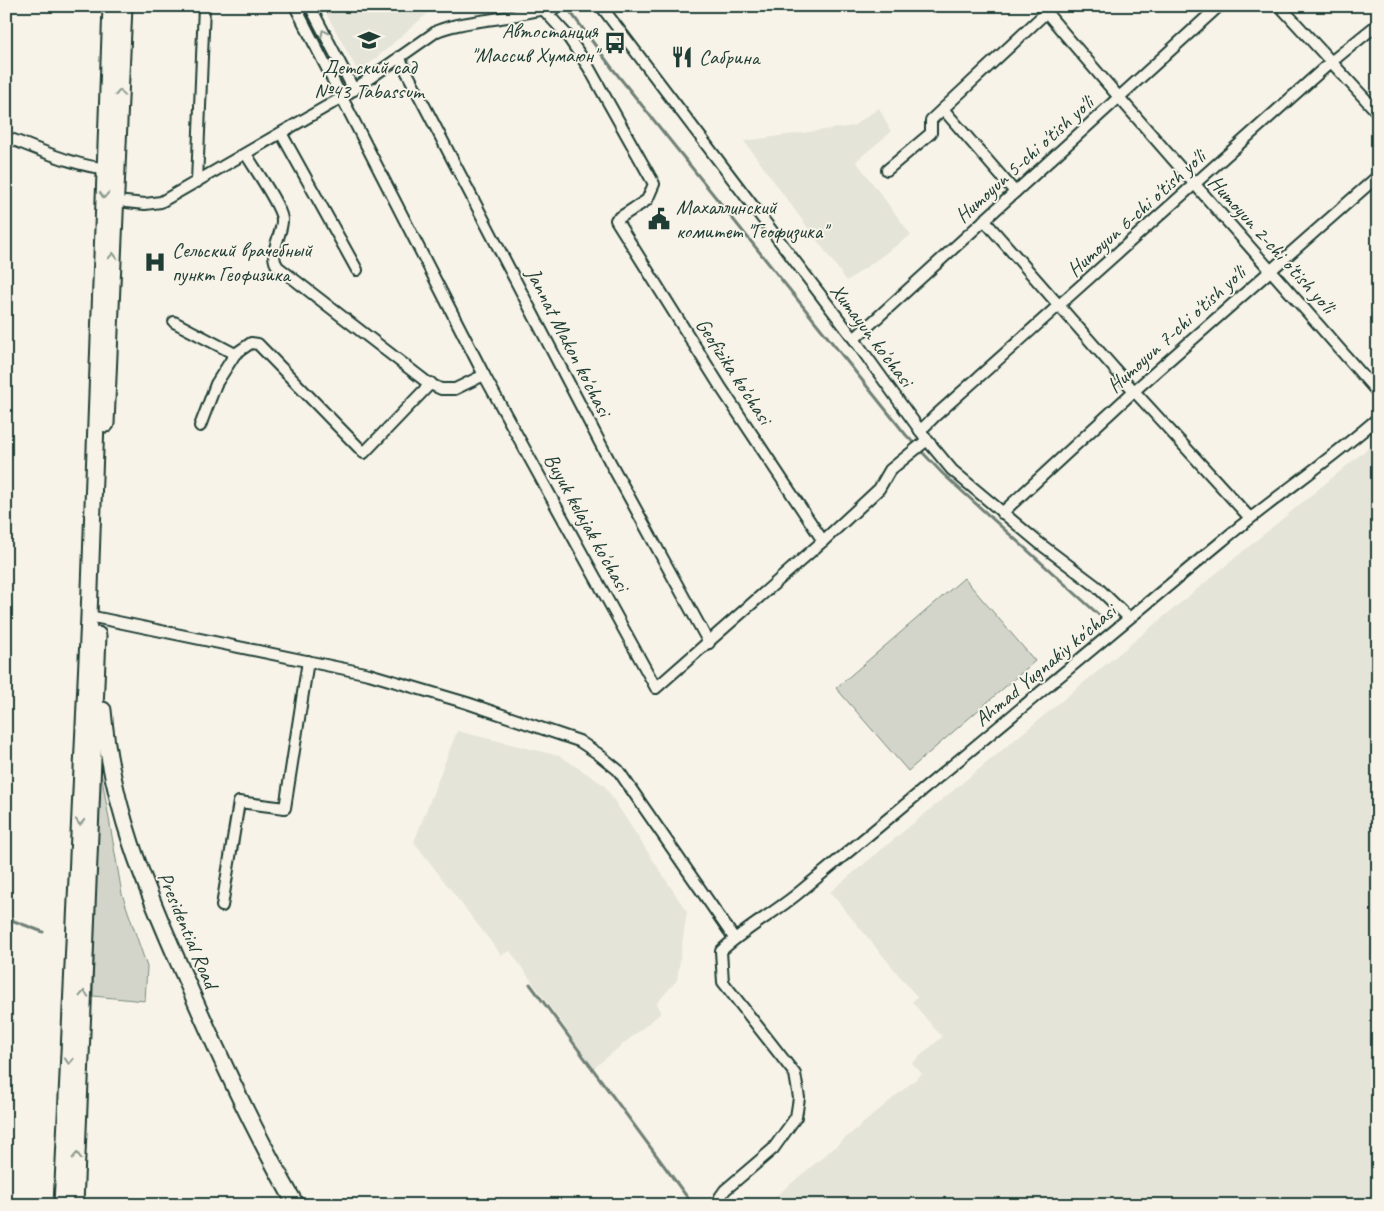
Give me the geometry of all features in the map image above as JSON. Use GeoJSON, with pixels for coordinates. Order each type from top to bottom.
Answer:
{"type":"FeatureCollection","features":[{"type":"Feature","properties":{"kind":"main road"},"geometry":{"type":"LineString","coordinates":[[62,1205],[94,617],[111,169],[112,6]]}},
{"type":"Feature","properties":{"kind":"main road"},"geometry":{"type":"LineString","coordinates":[[111,169],[124,6]]}},
{"type":"Feature","properties":{"kind":"main road"},"geometry":{"type":"LineString","coordinates":[[75,1205],[98,654],[94,617]]}},
{"type":"Feature","properties":{"kind":"main road","name":"Presidential Road"},"geometry":{"type":"LineString","coordinates":[[98,654],[103,715],[113,774],[125,827],[137,863],[230,1081],[296,1205]]}},
{"type":"Feature","properties":{"kind":"street"},"geometry":{"type":"LineString","coordinates":[[197,182],[204,6]]}},
{"type":"Feature","properties":{"kind":"street","name":"Buyuk kelajak ko'chasi"},"geometry":{"type":"LineString","coordinates":[[295,6],[484,375],[656,688]]}},
{"type":"Feature","properties":{"kind":"street"},"geometry":{"type":"LineString","coordinates":[[310,6],[354,90]]}},
{"type":"Feature","properties":{"kind":"street","name":"Xumayun ko'chasi"},"geometry":{"type":"LineString","coordinates":[[601,6],[854,340],[923,436],[952,470],[1039,543],[1096,586],[1129,618]]}},
{"type":"Feature","properties":{"kind":"street","name":"Humoyun 5-chi o'tish yo'li"},"geometry":{"type":"LineString","coordinates":[[854,340],[1219,6]]}},
{"type":"Feature","properties":{"kind":"street"},"geometry":{"type":"LineString","coordinates":[[1280,6],[1378,114]]}},
{"type":"Feature","properties":{"kind":"street"},"geometry":{"type":"LineString","coordinates":[[887,170],[931,133],[931,120],[1047,8]]}},
{"type":"Feature","properties":{"kind":"street","name":"Humoyun 2-chi o'tish yo'li"},"geometry":{"type":"LineString","coordinates":[[1047,8],[1118,98],[1271,269],[1378,393]]}},
{"type":"Feature","properties":{"kind":"street"},"geometry":{"type":"LineString","coordinates":[[126,202],[145,204],[161,202],[354,90],[437,31],[451,26],[543,9],[554,9]]}},
{"type":"Feature","properties":{"kind":"street","name":"Geofizika ko'chasi"},"geometry":{"type":"LineString","coordinates":[[543,9],[566,34],[589,68],[654,184],[647,200],[616,220],[720,386],[823,541]]}},
{"type":"Feature","properties":{"kind":"street","name":"Humoyun 6-chi o'tish yo'li"},"geometry":{"type":"LineString","coordinates":[[656,688],[709,643],[879,489],[890,470],[923,436],[936,416],[1195,186],[1331,62],[1378,24]]}},
{"type":"Feature","properties":{"kind":"street","name":"Jannat Makon ko'chasi"},"geometry":{"type":"LineString","coordinates":[[399,57],[610,462],[709,643]]}},
{"type":"Feature","properties":{"kind":"street"},"geometry":{"type":"LineString","coordinates":[[942,109],[1015,192]]}},
{"type":"Feature","properties":{"kind":"street"},"geometry":{"type":"LineString","coordinates":[[281,133],[357,270]]}},
{"type":"Feature","properties":{"kind":"street"},"geometry":{"type":"LineString","coordinates":[[6,137],[77,163],[96,168],[111,169]]}},
{"type":"Feature","properties":{"kind":"street"},"geometry":{"type":"LineString","coordinates":[[246,154],[281,214],[282,221],[274,263],[420,377],[441,389],[455,389],[484,375]]}},
{"type":"Feature","properties":{"kind":"street","name":"Humoyun 7-chi o'tish yo'li"},"geometry":{"type":"LineString","coordinates":[[1002,513],[1134,391],[1378,176]]}},
{"type":"Feature","properties":{"kind":"street"},"geometry":{"type":"LineString","coordinates":[[984,220],[1134,391],[1250,518]]}},
{"type":"Feature","properties":{"kind":"street"},"geometry":{"type":"LineString","coordinates":[[174,322],[235,354]]}},
{"type":"Feature","properties":{"kind":"street"},"geometry":{"type":"LineString","coordinates":[[200,426],[216,384],[235,354],[251,342],[258,344],[364,453],[431,383]]}},
{"type":"Feature","properties":{"kind":"street","name":"Ahmad Yugnakiy ko'chasi"},"geometry":{"type":"LineString","coordinates":[[734,938],[776,911],[796,895],[1250,518],[1378,418]]}},
{"type":"Feature","properties":{"kind":"street"},"geometry":{"type":"LineString","coordinates":[[94,617],[369,674],[467,703],[579,741],[618,770],[734,938],[721,951],[723,982],[795,1074],[799,1098],[796,1117],[773,1149],[725,1190],[720,1197],[724,1205]]}},
{"type":"Feature","properties":{"kind":"street"},"geometry":{"type":"LineString","coordinates":[[222,906],[239,802],[285,808],[308,661]]}},
{"type":"Feature","properties":{"kind":"shaded area","name":"Детский сад №43 Tabassum"},"geometry":{"type":"Polygon","coordinates":[[[322,6],[436,6],[359,73],[322,6]]]}},
{"type":"Feature","properties":{"kind":"shaded area"},"geometry":{"type":"Polygon","coordinates":[[[879,108],[891,132],[856,161],[911,235],[847,281],[744,141],[853,126],[879,108]]]}},
{"type":"Feature","properties":{"kind":"shaded area"},"geometry":{"type":"Polygon","coordinates":[[[1378,440],[1378,1205],[771,1205],[769,1202],[922,1074],[912,1063],[942,1037],[912,1002],[917,997],[830,892],[1378,440]]]}},
{"type":"Feature","properties":{"kind":"shaded area"},"geometry":{"type":"Polygon","coordinates":[[[964,578],[1035,661],[908,771],[836,688],[964,578]]]}},
{"type":"Feature","properties":{"kind":"shaded area"},"geometry":{"type":"Polygon","coordinates":[[[457,731],[560,756],[604,785],[687,912],[677,980],[657,1003],[661,1013],[594,1068],[510,951],[501,955],[414,842],[457,731]]]}},
{"type":"Feature","properties":{"kind":"shaded area"},"geometry":{"type":"Polygon","coordinates":[[[99,761],[122,894],[147,967],[145,1001],[93,996],[99,761]]]}},
{"type":"Feature","properties":{"kind":"waterway"},"geometry":{"type":"LineString","coordinates":[[566,6],[612,68],[906,435],[943,474],[1099,615]]}},
{"type":"Feature","properties":{"kind":"waterway"},"geometry":{"type":"LineString","coordinates":[[6,918],[43,932]]}},
{"type":"Feature","properties":{"kind":"waterway"},"geometry":{"type":"LineString","coordinates":[[530,984],[693,1205]]}},
{"type":"Feature","properties":{"kind":"waterway"},"geometry":{"type":"LineString","coordinates":[[6,1200],[18,1204]]}},
{"type":"Feature","properties":{"kind":"place","name":"Детский сад №43 Tabassum"},"geometry":{"type":"Point","coordinates":[369,40]}},
{"type":"Feature","properties":{"kind":"place","name":"Автостанция \"Массив Хумаюн\""},"geometry":{"type":"Point","coordinates":[615,43]}},
{"type":"Feature","properties":{"kind":"place","name":"Сабрина"},"geometry":{"type":"Point","coordinates":[682,57]}},
{"type":"Feature","properties":{"kind":"place","name":"Махаллинский комитет \"Геофизика\""},"geometry":{"type":"Point","coordinates":[659,219]}},
{"type":"Feature","properties":{"kind":"place","name":"Сельский врачебный пункт Геофизика"},"geometry":{"type":"Point","coordinates":[155,262]}}]}
